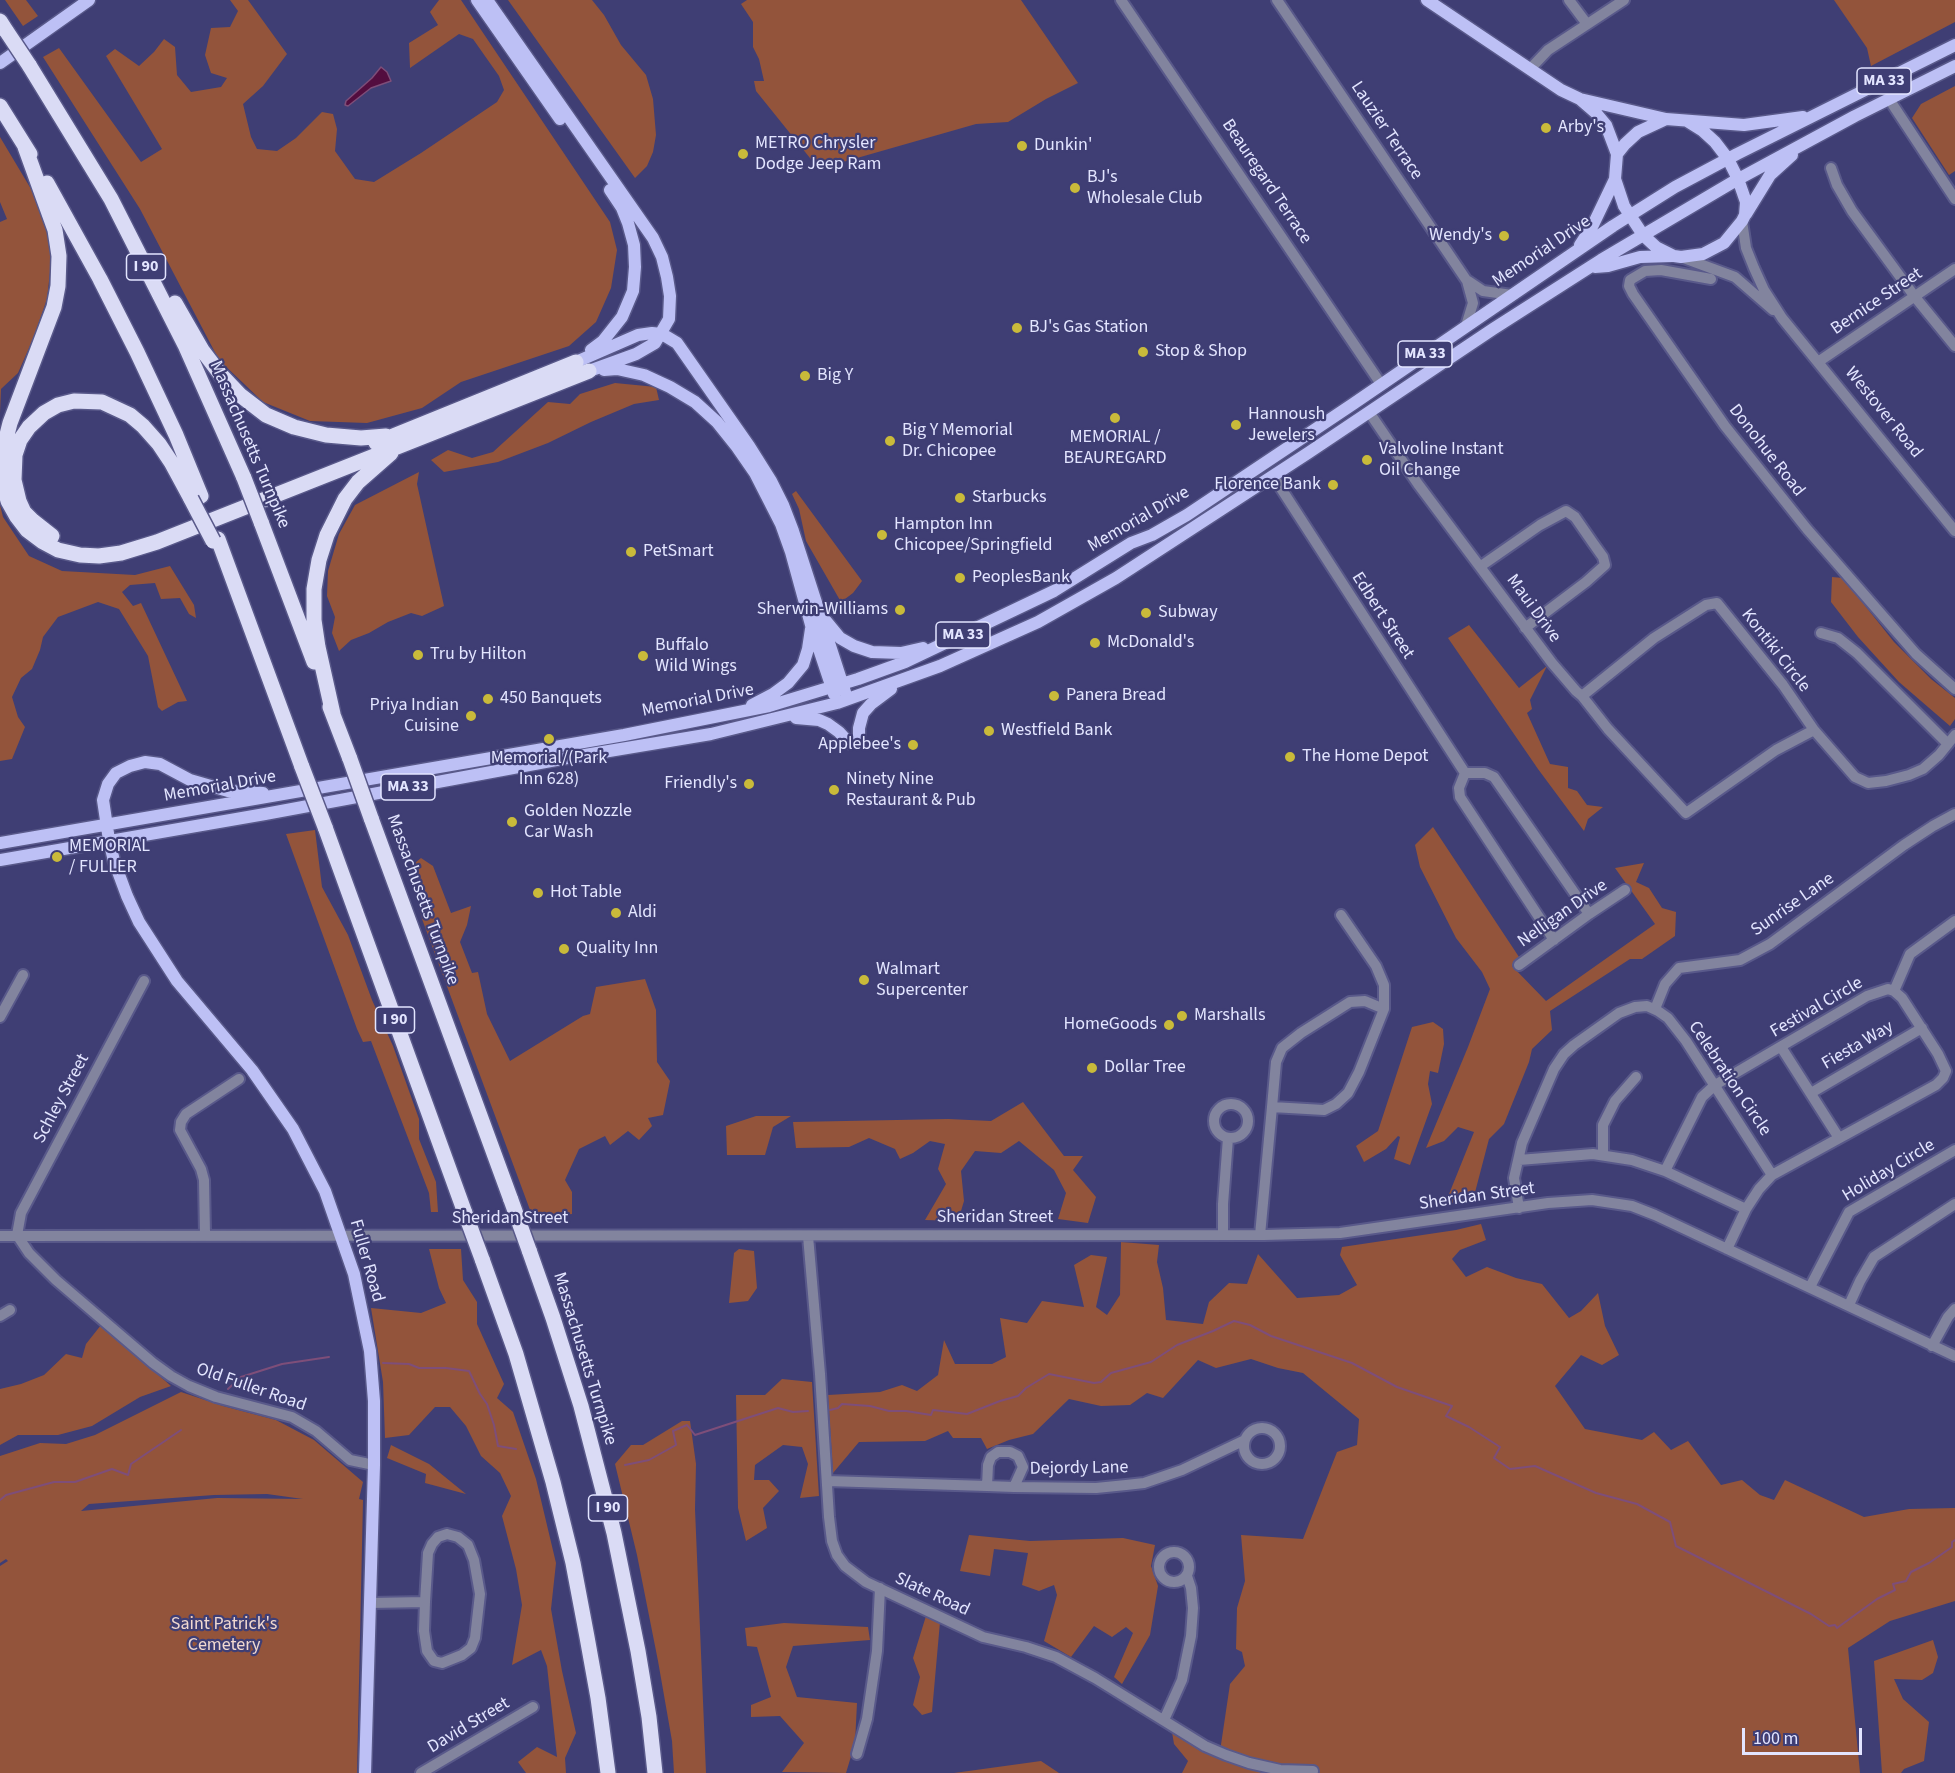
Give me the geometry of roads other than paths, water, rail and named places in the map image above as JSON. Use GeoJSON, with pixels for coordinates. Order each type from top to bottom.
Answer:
{"type":"FeatureCollection","features":[{"type":"Feature","properties":{"kind":"highway","name":"Massachusetts Turnpike"},"geometry":{"type":"LineString","coordinates":[[4,27],[111,199],[185,345],[244,478],[350,759],[529,1250],[581,1406],[614,1533],[638,1651],[655,1773]]}},
{"type":"Feature","properties":{"kind":"highway","name":"I 90"},"geometry":{"type":"LineString","coordinates":[[0,106],[57,200],[132,342],[176,435],[196,497],[235,584],[325,827],[520,1365],[573,1563],[598,1698],[608,1773]]}},
{"type":"Feature","properties":{"kind":"highway"},"geometry":{"type":"LineString","coordinates":[[26,147],[55,230],[59,256],[58,286],[54,307],[10,423],[3,450],[4,487],[12,509],[27,531],[43,543],[58,549],[80,555],[99,556],[121,553],[157,542],[582,366]]}},
{"type":"Feature","properties":{"kind":"highway"},"geometry":{"type":"LineString","coordinates":[[111,199],[152,263],[202,350],[220,375],[240,395],[266,415],[294,427],[326,435],[399,440]]}},
{"type":"Feature","properties":{"kind":"highway"},"geometry":{"type":"LineString","coordinates":[[196,497],[148,432],[130,415],[102,402],[74,401],[58,405],[44,413],[29,427],[20,440],[15,455],[13,466],[15,490],[24,512],[55,538],[86,546],[127,542],[399,440]]}},
{"type":"Feature","properties":{"kind":"highway"},"geometry":{"type":"LineString","coordinates":[[333,714],[314,620],[314,589],[320,560],[327,534],[345,499],[358,482],[399,440]]}},
{"type":"Feature","properties":{"kind":"main road"},"geometry":{"type":"LineString","coordinates":[[0,63],[89,0]]}},
{"type":"Feature","properties":{"kind":"main road"},"geometry":{"type":"LineString","coordinates":[[477,0],[616,200],[628,223],[634,245],[633,291],[622,317],[582,366]]}},
{"type":"Feature","properties":{"kind":"main road"},"geometry":{"type":"LineString","coordinates":[[487,0],[653,238],[662,257],[670,296],[669,319],[662,334]]}},
{"type":"Feature","properties":{"kind":"main road"},"geometry":{"type":"LineString","coordinates":[[1427,0],[1558,88],[1580,99],[1666,119],[1687,121],[1744,125],[1814,116]]}},
{"type":"Feature","properties":{"kind":"main road","name":"Memorial Drive"},"geometry":{"type":"LineString","coordinates":[[0,843],[282,795],[770,706],[905,662],[1054,591],[1131,543],[1152,535],[1187,515],[1630,215],[1675,187],[1955,45]]}},
{"type":"Feature","properties":{"kind":"main road","name":"Memorial Drive"},"geometry":{"type":"LineString","coordinates":[[0,860],[711,734],[842,702],[959,658],[1038,622],[1079,600],[1169,545],[1493,329],[1643,235],[1738,179],[1955,66]]}},
{"type":"Feature","properties":{"kind":"main road"},"geometry":{"type":"LineString","coordinates":[[1576,252],[1593,225],[1615,179],[1617,154],[1606,125],[1580,99]]}},
{"type":"Feature","properties":{"kind":"main road"},"geometry":{"type":"LineString","coordinates":[[1617,154],[1638,132],[1666,119]]}},
{"type":"Feature","properties":{"kind":"main road"},"geometry":{"type":"LineString","coordinates":[[1687,121],[1715,142],[1728,159],[1746,202],[1744,218]]}},
{"type":"Feature","properties":{"kind":"main road"},"geometry":{"type":"LineString","coordinates":[[1590,267],[1608,266],[1641,257],[1703,254],[1714,249],[1724,243],[1744,218],[1758,191],[1770,176],[1801,145]]}},
{"type":"Feature","properties":{"kind":"main road"},"geometry":{"type":"LineString","coordinates":[[1615,179],[1623,203],[1643,235],[1656,247],[1677,257]]}},
{"type":"Feature","properties":{"kind":"main road"},"geometry":{"type":"LineString","coordinates":[[582,366],[638,335],[652,333],[662,334],[677,344],[687,355],[771,481],[793,531],[819,607],[842,702]]}},
{"type":"Feature","properties":{"kind":"main road"},"geometry":{"type":"LineString","coordinates":[[582,366],[616,369],[644,375],[695,402],[717,422],[755,473],[770,500],[791,552],[811,625],[837,686]]}},
{"type":"Feature","properties":{"kind":"main road"},"geometry":{"type":"LineString","coordinates":[[1164,528],[1169,545]]}},
{"type":"Feature","properties":{"kind":"main road"},"geometry":{"type":"LineString","coordinates":[[1152,535],[1169,545]]}},
{"type":"Feature","properties":{"kind":"main road"},"geometry":{"type":"LineString","coordinates":[[819,607],[830,627],[840,638],[872,652],[901,653],[949,641]]}},
{"type":"Feature","properties":{"kind":"main road"},"geometry":{"type":"LineString","coordinates":[[739,712],[773,694],[788,683],[802,665],[808,649],[811,625]]}},
{"type":"Feature","properties":{"kind":"main road"},"geometry":{"type":"LineString","coordinates":[[785,717],[810,719],[828,724],[854,741],[863,712],[902,679]]}},
{"type":"Feature","properties":{"kind":"main road"},"geometry":{"type":"LineString","coordinates":[[567,744],[567,758]]}},
{"type":"Feature","properties":{"kind":"main road","name":"Fuller Road"},"geometry":{"type":"LineString","coordinates":[[282,795],[228,791],[190,780],[160,764],[145,762],[130,765],[116,773],[108,784],[103,800],[114,861],[127,896],[150,941],[194,1002],[252,1070],[293,1129],[325,1191],[342,1235],[359,1292],[370,1352],[374,1401],[365,1773]]}},
{"type":"Feature","properties":{"kind":"street","name":"Beauregard Terrace"},"geometry":{"type":"LineString","coordinates":[[1121,0],[1381,384]]}},
{"type":"Feature","properties":{"kind":"street","name":"Lauzier Terrace"},"geometry":{"type":"LineString","coordinates":[[1277,0],[1467,280],[1473,303],[1466,326]]}},
{"type":"Feature","properties":{"kind":"street"},"geometry":{"type":"LineString","coordinates":[[1569,0],[1587,24]]}},
{"type":"Feature","properties":{"kind":"street"},"geometry":{"type":"LineString","coordinates":[[1530,69],[1548,50],[1624,0]]}},
{"type":"Feature","properties":{"kind":"street"},"geometry":{"type":"LineString","coordinates":[[1889,99],[1955,199]]}},
{"type":"Feature","properties":{"kind":"street"},"geometry":{"type":"LineString","coordinates":[[1831,168],[1837,185],[1852,211],[1915,297],[1955,346]]}},
{"type":"Feature","properties":{"kind":"street","name":"Westover Road"},"geometry":{"type":"LineString","coordinates":[[1744,218],[1746,248],[1764,290],[1782,318],[1955,531]]}},
{"type":"Feature","properties":{"kind":"street","name":"Westover Road"},"geometry":{"type":"LineString","coordinates":[[1677,257],[1736,277],[1782,318]]}},
{"type":"Feature","properties":{"kind":"street","name":"Bernice Street"},"geometry":{"type":"LineString","coordinates":[[1818,362],[1955,269]]}},
{"type":"Feature","properties":{"kind":"street","name":"Donohue Road"},"geometry":{"type":"LineString","coordinates":[[1711,279],[1661,270],[1645,271],[1630,280],[1629,286],[1632,294],[1725,426],[1807,529],[1917,654],[1955,689]]}},
{"type":"Feature","properties":{"kind":"street"},"geometry":{"type":"LineString","coordinates":[[1467,280],[1476,288],[1487,292],[1512,295]]}},
{"type":"Feature","properties":{"kind":"street","name":"Maui Drive"},"geometry":{"type":"LineString","coordinates":[[1369,412],[1412,475],[1558,670],[1608,729],[1686,813],[1776,750],[1814,730]]}},
{"type":"Feature","properties":{"kind":"street","name":"Edbert Street"},"geometry":{"type":"LineString","coordinates":[[1273,476],[1465,772]]}},
{"type":"Feature","properties":{"kind":"street"},"geometry":{"type":"LineString","coordinates":[[1481,566],[1540,525],[1566,511],[1575,517],[1603,557],[1605,565],[1525,628]]}},
{"type":"Feature","properties":{"kind":"street","name":"Kontiki Circle"},"geometry":{"type":"LineString","coordinates":[[1582,696],[1654,638],[1706,605],[1717,603],[1783,685],[1814,730]]}},
{"type":"Feature","properties":{"kind":"street"},"geometry":{"type":"LineString","coordinates":[[1814,730],[1855,777],[1868,783],[1886,781],[1923,769],[1951,740],[1857,653],[1838,638],[1821,633]]}},
{"type":"Feature","properties":{"kind":"street"},"geometry":{"type":"LineString","coordinates":[[1554,940],[1460,797],[1459,788],[1465,772],[1485,773],[1494,777],[1588,914]]}},
{"type":"Feature","properties":{"kind":"street","name":"Sunrise Lane"},"geometry":{"type":"LineString","coordinates":[[1655,1010],[1665,984],[1679,968],[1740,960],[1770,945],[1904,845],[1955,814]]}},
{"type":"Feature","properties":{"kind":"street","name":"Nelligan Drive"},"geometry":{"type":"LineString","coordinates":[[1519,965],[1625,890]]}},
{"type":"Feature","properties":{"kind":"street"},"geometry":{"type":"LineString","coordinates":[[1272,1107],[1324,1110],[1342,1099],[1348,1093],[1359,1072],[1384,1009],[1384,985],[1376,966],[1341,915]]}},
{"type":"Feature","properties":{"kind":"street"},"geometry":{"type":"LineString","coordinates":[[1727,1249],[1746,1209],[1759,1188],[1772,1175],[1936,1085],[1943,1078],[1946,1071],[1943,1063],[1902,998],[1894,991],[1910,954],[1955,921]]}},
{"type":"Feature","properties":{"kind":"street"},"geometry":{"type":"LineString","coordinates":[[0,1017],[23,975]]}},
{"type":"Feature","properties":{"kind":"street","name":"Schley Street"},"geometry":{"type":"LineString","coordinates":[[17,1235],[21,1213],[144,981]]}},
{"type":"Feature","properties":{"kind":"street","name":"Festival Circle"},"geometry":{"type":"LineString","coordinates":[[1715,1085],[1867,996],[1888,989],[1894,991]]}},
{"type":"Feature","properties":{"kind":"street"},"geometry":{"type":"LineString","coordinates":[[1260,1235],[1276,1062],[1282,1048],[1350,1002],[1365,1001],[1384,1009]]}},
{"type":"Feature","properties":{"kind":"street"},"geometry":{"type":"LineString","coordinates":[[1519,1208],[1514,1178],[1522,1143],[1554,1069],[1564,1054],[1619,1013],[1635,1007],[1647,1006],[1655,1010]]}},
{"type":"Feature","properties":{"kind":"street","name":"Celebration Circle"},"geometry":{"type":"LineString","coordinates":[[1655,1010],[1668,1018],[1686,1041],[1772,1175]]}},
{"type":"Feature","properties":{"kind":"street","name":"Fiesta Way"},"geometry":{"type":"LineString","coordinates":[[1811,1093],[1922,1028]]}},
{"type":"Feature","properties":{"kind":"street"},"geometry":{"type":"LineString","coordinates":[[1781,1047],[1839,1138]]}},
{"type":"Feature","properties":{"kind":"street"},"geometry":{"type":"LineString","coordinates":[[1603,1154],[1603,1125],[1615,1101],[1636,1077]]}},
{"type":"Feature","properties":{"kind":"street"},"geometry":{"type":"LineString","coordinates":[[205,1234],[204,1180],[201,1169],[180,1130],[181,1122],[186,1114],[238,1079]]}},
{"type":"Feature","properties":{"kind":"street"},"geometry":{"type":"LineString","coordinates":[[1665,1171],[1702,1096],[1715,1085]]}},
{"type":"Feature","properties":{"kind":"street"},"geometry":{"type":"LineString","coordinates":[[1223,1234],[1228,1138]]}},
{"type":"Feature","properties":{"kind":"street","name":"Holiday Circle"},"geometry":{"type":"LineString","coordinates":[[1810,1287],[1849,1212],[1955,1150]]}},
{"type":"Feature","properties":{"kind":"street"},"geometry":{"type":"LineString","coordinates":[[1519,1160],[1603,1154],[1632,1160],[1665,1171],[1746,1209]]}},
{"type":"Feature","properties":{"kind":"street","name":"Sheridan Street"},"geometry":{"type":"LineString","coordinates":[[0,1236],[205,1234],[254,1236],[1260,1235],[1340,1233],[1573,1200],[1592,1200],[1632,1206],[1682,1227],[1955,1356]]}},
{"type":"Feature","properties":{"kind":"street"},"geometry":{"type":"LineString","coordinates":[[1849,1305],[1874,1257],[1955,1204]]}},
{"type":"Feature","properties":{"kind":"street","name":"Old Fuller Road"},"geometry":{"type":"LineString","coordinates":[[17,1235],[28,1253],[56,1280],[171,1376],[216,1397],[292,1417],[316,1431],[350,1460],[374,1465]]}},
{"type":"Feature","properties":{"kind":"street","name":"Slate Road"},"geometry":{"type":"LineString","coordinates":[[808,1236],[831,1533],[837,1555],[845,1566],[866,1582],[983,1637],[1056,1657],[1095,1678],[1205,1746],[1249,1763],[1280,1770],[1313,1772]]}},
{"type":"Feature","properties":{"kind":"street"},"geometry":{"type":"LineString","coordinates":[[1932,1346],[1955,1309]]}},
{"type":"Feature","properties":{"kind":"street"},"geometry":{"type":"LineString","coordinates":[[0,1316],[10,1310]]}},
{"type":"Feature","properties":{"kind":"street","name":"Dejordy Lane"},"geometry":{"type":"LineString","coordinates":[[987,1486],[988,1465],[991,1457],[998,1452],[1010,1452],[1018,1456],[1023,1467],[1014,1486],[1096,1488],[1144,1483],[1182,1470],[1245,1440]]}},
{"type":"Feature","properties":{"kind":"street"},"geometry":{"type":"LineString","coordinates":[[827,1481],[1014,1486]]}},
{"type":"Feature","properties":{"kind":"street"},"geometry":{"type":"LineString","coordinates":[[447,1534],[458,1537],[468,1545],[474,1560],[479,1588],[478,1617],[471,1648],[452,1660],[442,1663],[434,1661],[428,1651],[424,1632],[425,1602],[428,1553],[432,1544],[438,1537],[447,1534]]}},
{"type":"Feature","properties":{"kind":"street"},"geometry":{"type":"LineString","coordinates":[[1164,1720],[1182,1680],[1191,1636],[1193,1608],[1187,1576]]}},
{"type":"Feature","properties":{"kind":"street"},"geometry":{"type":"LineString","coordinates":[[857,1754],[867,1719],[877,1651],[880,1588]]}},
{"type":"Feature","properties":{"kind":"street"},"geometry":{"type":"LineString","coordinates":[[370,1603],[425,1602]]}},
{"type":"Feature","properties":{"kind":"street","name":"David Street"},"geometry":{"type":"LineString","coordinates":[[421,1773],[533,1707]]}},
{"type":"Feature","properties":{"kind":"waterway"},"geometry":{"type":"LineString","coordinates":[[830,1410],[842,1404],[931,1415],[933,1410],[967,1414],[1018,1396],[1026,1388],[1049,1374],[1094,1383],[1101,1382],[1111,1373],[1151,1362],[1177,1345],[1234,1321],[1352,1363],[1397,1387],[1452,1406],[1446,1416],[1469,1427],[1500,1447],[1494,1458],[1510,1469],[1535,1466],[1596,1493],[1637,1504],[1670,1522],[1676,1546],[1811,1614],[1829,1626],[1835,1625],[1837,1628],[1877,1599],[1895,1590],[1893,1584],[1906,1581],[1911,1572],[1952,1547],[1952,1542],[1955,1540]]}},
{"type":"Feature","properties":{"kind":"waterway"},"geometry":{"type":"LineString","coordinates":[[228,1389],[241,1377],[282,1364],[329,1357]]}},
{"type":"Feature","properties":{"kind":"waterway"},"geometry":{"type":"LineString","coordinates":[[383,1363],[469,1371],[487,1404],[498,1446],[516,1449]]}},
{"type":"Feature","properties":{"kind":"waterway"},"geometry":{"type":"LineString","coordinates":[[625,1465],[649,1460],[676,1445],[673,1431],[687,1425],[695,1435],[778,1408],[793,1412],[808,1411]]}},
{"type":"Feature","properties":{"kind":"waterway"},"geometry":{"type":"LineString","coordinates":[[0,1500],[6,1495],[54,1482],[75,1482],[112,1469],[128,1475],[131,1464],[181,1430]]}},
{"type":"Feature","properties":{"kind":"place","name":"Arby's"},"geometry":{"type":"Point","coordinates":[1546,128]}},
{"type":"Feature","properties":{"kind":"place","name":"Dunkin'"},"geometry":{"type":"Point","coordinates":[1022,146]}},
{"type":"Feature","properties":{"kind":"place","name":"METRO Chrysler Dodge Jeep Ram"},"geometry":{"type":"Point","coordinates":[743,154]}},
{"type":"Feature","properties":{"kind":"place","name":"BJ's Wholesale Club"},"geometry":{"type":"Point","coordinates":[1075,188]}},
{"type":"Feature","properties":{"kind":"place","name":"Wendy's"},"geometry":{"type":"Point","coordinates":[1504,236]}},
{"type":"Feature","properties":{"kind":"place","name":"BJ's Gas Station"},"geometry":{"type":"Point","coordinates":[1017,328]}},
{"type":"Feature","properties":{"kind":"place","name":"Stop & Shop"},"geometry":{"type":"Point","coordinates":[1143,352]}},
{"type":"Feature","properties":{"kind":"place","name":"Big Y"},"geometry":{"type":"Point","coordinates":[805,376]}},
{"type":"Feature","properties":{"kind":"place","name":"MEMORIAL / BEAUREGARD"},"geometry":{"type":"Point","coordinates":[1115,418]}},
{"type":"Feature","properties":{"kind":"place","name":"Hannoush Jewelers"},"geometry":{"type":"Point","coordinates":[1236,425]}},
{"type":"Feature","properties":{"kind":"place","name":"Big Y Memorial Dr. Chicopee"},"geometry":{"type":"Point","coordinates":[890,441]}},
{"type":"Feature","properties":{"kind":"place","name":"Valvoline Instant Oil Change"},"geometry":{"type":"Point","coordinates":[1367,460]}},
{"type":"Feature","properties":{"kind":"place","name":"Florence Bank"},"geometry":{"type":"Point","coordinates":[1333,485]}},
{"type":"Feature","properties":{"kind":"place","name":"Starbucks"},"geometry":{"type":"Point","coordinates":[960,498]}},
{"type":"Feature","properties":{"kind":"place","name":"Hampton Inn Chicopee/Springfield"},"geometry":{"type":"Point","coordinates":[882,535]}},
{"type":"Feature","properties":{"kind":"place","name":"PetSmart"},"geometry":{"type":"Point","coordinates":[631,552]}},
{"type":"Feature","properties":{"kind":"place","name":"PeoplesBank"},"geometry":{"type":"Point","coordinates":[960,578]}},
{"type":"Feature","properties":{"kind":"place","name":"Sherwin-Williams"},"geometry":{"type":"Point","coordinates":[900,610]}},
{"type":"Feature","properties":{"kind":"place","name":"Subway"},"geometry":{"type":"Point","coordinates":[1146,613]}},
{"type":"Feature","properties":{"kind":"place","name":"McDonald's"},"geometry":{"type":"Point","coordinates":[1095,643]}},
{"type":"Feature","properties":{"kind":"place","name":"Tru by Hilton"},"geometry":{"type":"Point","coordinates":[418,655]}},
{"type":"Feature","properties":{"kind":"place","name":"Buffalo Wild Wings"},"geometry":{"type":"Point","coordinates":[643,656]}},
{"type":"Feature","properties":{"kind":"place","name":"Panera Bread"},"geometry":{"type":"Point","coordinates":[1054,696]}},
{"type":"Feature","properties":{"kind":"place","name":"450 Banquets"},"geometry":{"type":"Point","coordinates":[488,699]}},
{"type":"Feature","properties":{"kind":"place","name":"Priya Indian Cuisine"},"geometry":{"type":"Point","coordinates":[471,716]}},
{"type":"Feature","properties":{"kind":"place","name":"Westfield Bank"},"geometry":{"type":"Point","coordinates":[989,731]}},
{"type":"Feature","properties":{"kind":"place","name":"Memorial/(Park Inn 628)"},"geometry":{"type":"Point","coordinates":[549,739]}},
{"type":"Feature","properties":{"kind":"place","name":"Applebee's"},"geometry":{"type":"Point","coordinates":[913,745]}},
{"type":"Feature","properties":{"kind":"place","name":"The Home Depot"},"geometry":{"type":"Point","coordinates":[1290,757]}},
{"type":"Feature","properties":{"kind":"place","name":"Friendly's"},"geometry":{"type":"Point","coordinates":[749,784]}},
{"type":"Feature","properties":{"kind":"place","name":"Ninety Nine Restaurant & Pub"},"geometry":{"type":"Point","coordinates":[834,790]}},
{"type":"Feature","properties":{"kind":"place","name":"Golden Nozzle Car Wash"},"geometry":{"type":"Point","coordinates":[512,822]}},
{"type":"Feature","properties":{"kind":"place","name":"MEMORIAL / FULLER"},"geometry":{"type":"Point","coordinates":[57,857]}},
{"type":"Feature","properties":{"kind":"place","name":"Hot Table"},"geometry":{"type":"Point","coordinates":[538,893]}},
{"type":"Feature","properties":{"kind":"place","name":"Aldi"},"geometry":{"type":"Point","coordinates":[616,913]}},
{"type":"Feature","properties":{"kind":"place","name":"Quality Inn"},"geometry":{"type":"Point","coordinates":[564,949]}},
{"type":"Feature","properties":{"kind":"place","name":"Walmart Supercenter"},"geometry":{"type":"Point","coordinates":[864,980]}},
{"type":"Feature","properties":{"kind":"place","name":"Marshalls"},"geometry":{"type":"Point","coordinates":[1182,1016]}},
{"type":"Feature","properties":{"kind":"place","name":"HomeGoods"},"geometry":{"type":"Point","coordinates":[1169,1025]}},
{"type":"Feature","properties":{"kind":"place","name":"Dollar Tree"},"geometry":{"type":"Point","coordinates":[1092,1068]}},
{"type":"Feature","properties":{"kind":"park label","name":"Saint Patrick's Cemetery"},"geometry":{"type":"Point","coordinates":[224,1635]}}]}
